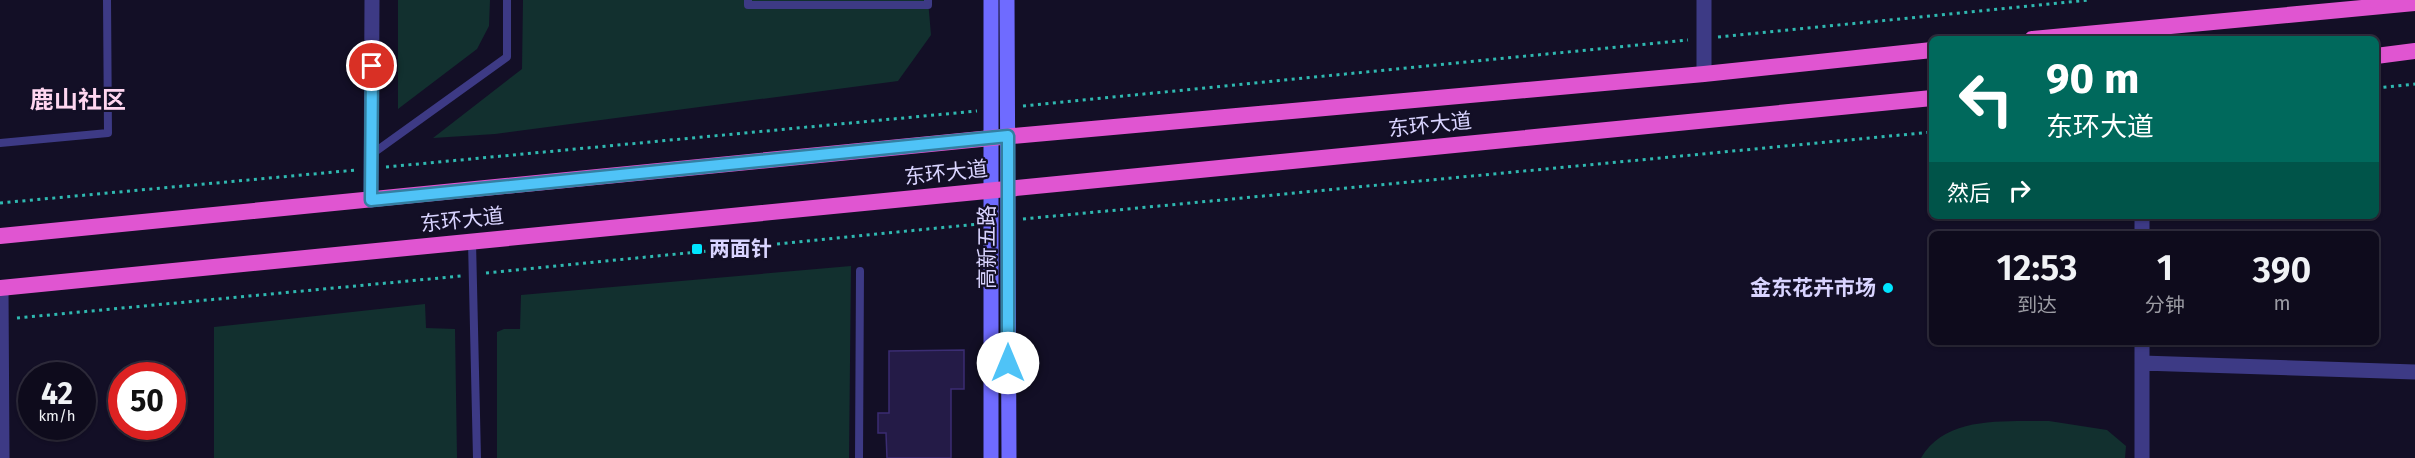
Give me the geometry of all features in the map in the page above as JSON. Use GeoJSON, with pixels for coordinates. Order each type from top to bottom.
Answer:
{"type":"FeatureCollection","features":[{"type":"Feature","properties":{"kind":"highway"},"geometry":{"type":"LineString","coordinates":[[2084,36],[2137,33],[2415,3]]}},
{"type":"Feature","properties":{"kind":"highway","name":"东环大道"},"geometry":{"type":"LineString","coordinates":[[0,236],[999,137],[1704,74],[1929,50]]}},
{"type":"Feature","properties":{"kind":"highway"},"geometry":{"type":"LineString","coordinates":[[2379,56],[2415,51]]}},
{"type":"Feature","properties":{"kind":"highway","name":"东环大道"},"geometry":{"type":"LineString","coordinates":[[0,288],[1929,98]]}},
{"type":"Feature","properties":{"kind":"main road","name":"高新五路"},"geometry":{"type":"LineString","coordinates":[[991,0],[991,109],[999,137]]}},
{"type":"Feature","properties":{"kind":"main road","name":"高新五路"},"geometry":{"type":"LineString","coordinates":[[991,458],[991,222],[999,190],[999,137],[1007,108],[1007,0]]}},
{"type":"Feature","properties":{"kind":"main road","name":"高新五路"},"geometry":{"type":"LineString","coordinates":[[999,190],[1008,221],[1009,458]]}},
{"type":"Feature","properties":{"kind":"street"},"geometry":{"type":"LineString","coordinates":[[371,200],[372,0]]}},
{"type":"Feature","properties":{"kind":"street"},"geometry":{"type":"LineString","coordinates":[[1704,0],[1704,74]]}},
{"type":"Feature","properties":{"kind":"street"},"geometry":{"type":"LineString","coordinates":[[0,288],[2,458]]}},
{"type":"Feature","properties":{"kind":"street"},"geometry":{"type":"LineString","coordinates":[[2142,345],[2142,458]]}},
{"type":"Feature","properties":{"kind":"street"},"geometry":{"type":"LineString","coordinates":[[2142,363],[2415,372]]}},
{"type":"Feature","properties":{"kind":"lane"},"geometry":{"type":"LineString","coordinates":[[0,143],[108,133],[107,0]]}},
{"type":"Feature","properties":{"kind":"lane"},"geometry":{"type":"LineString","coordinates":[[371,161],[507,57],[507,0]]}},
{"type":"Feature","properties":{"kind":"lane"},"geometry":{"type":"LineString","coordinates":[[748,0],[748,5],[928,5],[928,0]]}},
{"type":"Feature","properties":{"kind":"lane"},"geometry":{"type":"LineString","coordinates":[[472,242],[477,458]]}},
{"type":"Feature","properties":{"kind":"lane"},"geometry":{"type":"LineString","coordinates":[[859,458],[860,271]]}},
{"type":"Feature","properties":{"kind":"path"},"geometry":{"type":"LineString","coordinates":[[1007,108],[2090,0]]}},
{"type":"Feature","properties":{"kind":"path"},"geometry":{"type":"LineString","coordinates":[[2379,88],[2415,84]]}},
{"type":"Feature","properties":{"kind":"path"},"geometry":{"type":"LineString","coordinates":[[0,203],[371,161],[991,109]]}},
{"type":"Feature","properties":{"kind":"path"},"geometry":{"type":"LineString","coordinates":[[1008,221],[1929,132]]}},
{"type":"Feature","properties":{"kind":"path"},"geometry":{"type":"LineString","coordinates":[[1,319],[991,222]]}},
{"type":"Feature","properties":{"kind":"green space"},"geometry":{"type":"Polygon","coordinates":[[[398,0],[490,0],[489,26],[477,49],[398,109],[398,0]]]}},
{"type":"Feature","properties":{"kind":"green space"},"geometry":{"type":"Polygon","coordinates":[[[523,0],[928,0],[931,35],[898,81],[495,134],[433,138],[522,69],[523,0]]]}},
{"type":"Feature","properties":{"kind":"green space"},"geometry":{"type":"Polygon","coordinates":[[[851,266],[849,458],[497,458],[497,332],[504,329],[520,329],[521,295],[851,266]]]}},
{"type":"Feature","properties":{"kind":"green space"},"geometry":{"type":"Polygon","coordinates":[[[425,304],[426,328],[455,329],[457,458],[214,458],[214,327],[425,304]]]}},
{"type":"Feature","properties":{"kind":"green space"},"geometry":{"type":"Polygon","coordinates":[[[2049,421],[2107,430],[2126,446],[2125,458],[1921,458],[1932,444],[1946,434],[1961,428],[1996,422],[2049,421]]]}},
{"type":"Feature","properties":{"kind":"building"},"geometry":{"type":"Polygon","coordinates":[[[964,350],[964,389],[951,389],[951,458],[887,458],[886,433],[878,433],[878,413],[889,413],[889,351],[964,350]]]}},
{"type":"Feature","properties":{"kind":"place","name":"两面针"},"geometry":{"type":"Point","coordinates":[697,249]}},
{"type":"Feature","properties":{"kind":"place","name":"金东花卉市场"},"geometry":{"type":"Point","coordinates":[1888,288]}},
{"type":"Feature","properties":{"kind":"district","name":"鹿山社区"},"geometry":{"type":"Point","coordinates":[78,100]}},
{"type":"Feature","properties":{"kind":"route"},"geometry":{"type":"LineString","coordinates":[[372,66],[371,200],[1008,136],[1008,363]]}}]}
